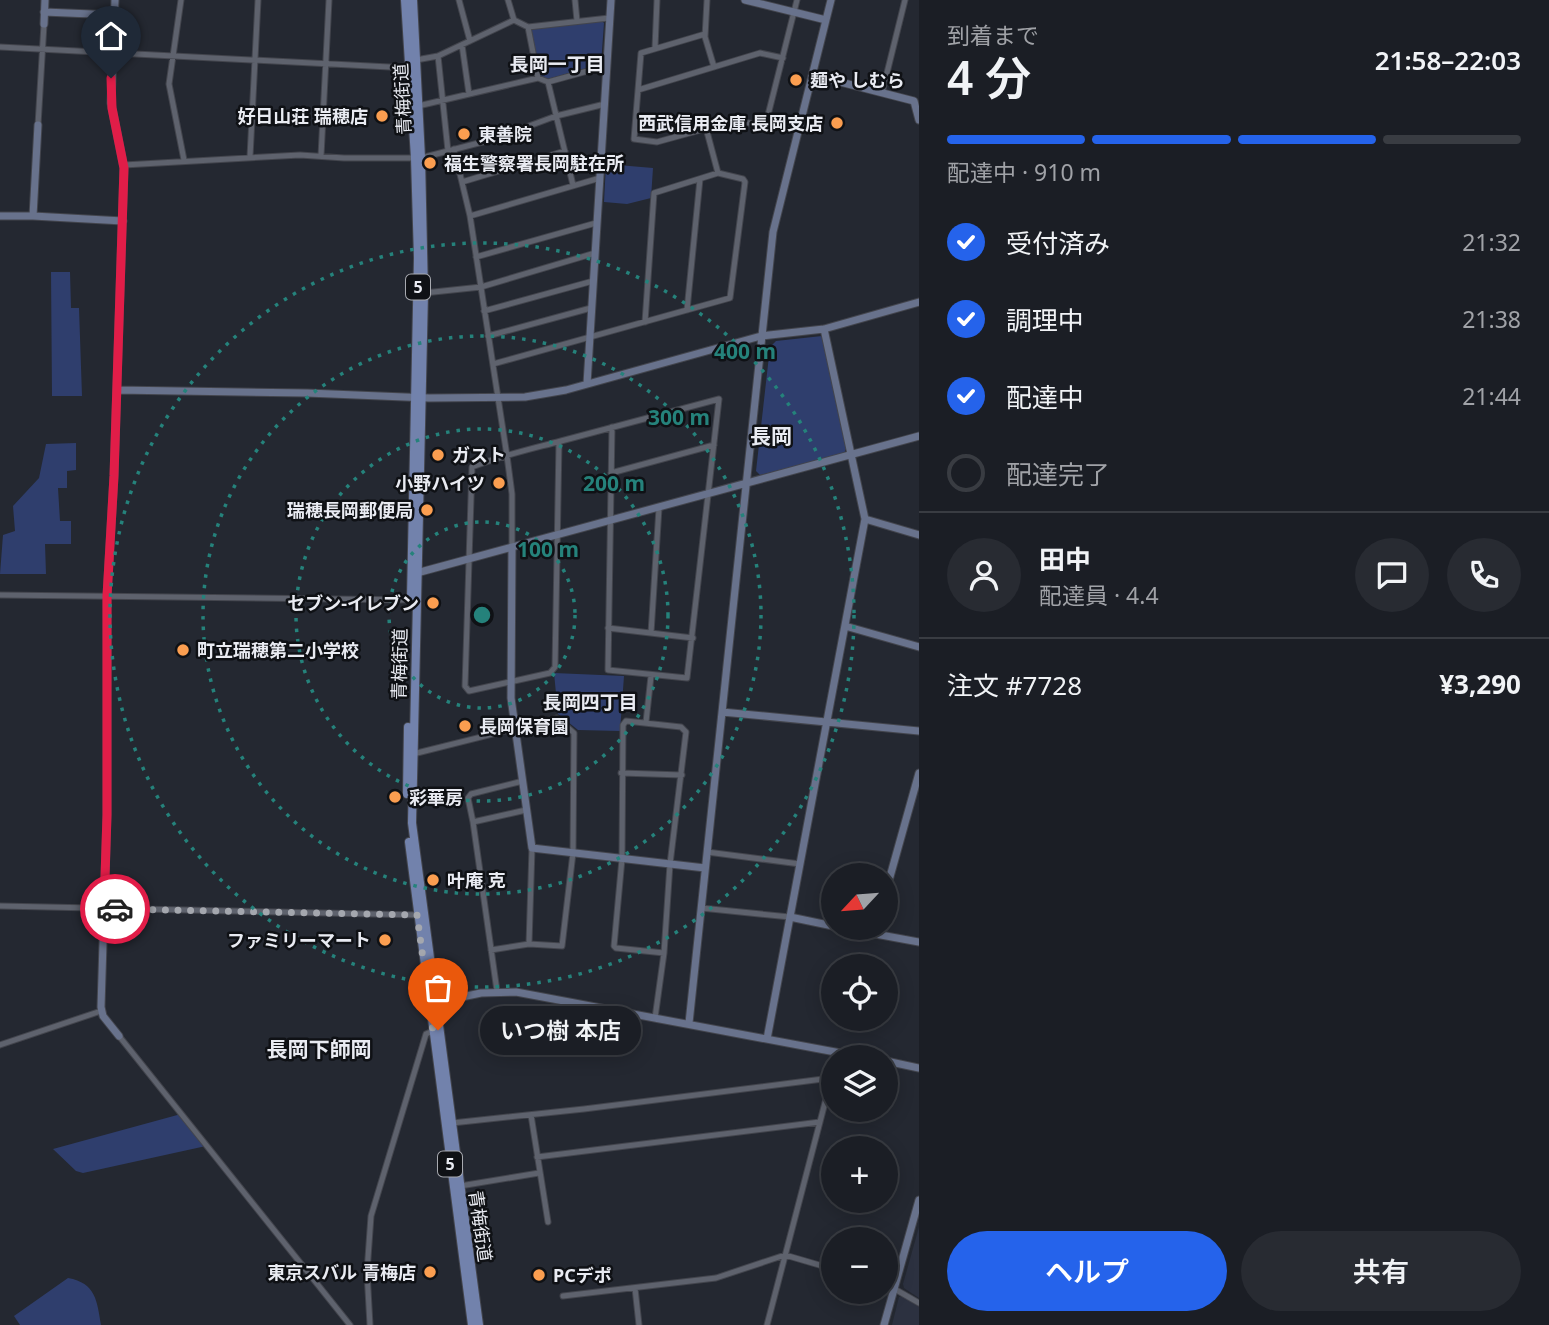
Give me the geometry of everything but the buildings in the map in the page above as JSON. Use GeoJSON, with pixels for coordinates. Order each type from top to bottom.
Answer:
{"type":"FeatureCollection","features":[{"type":"Feature","properties":{"kind":"main road","name":"青梅街道"},"geometry":{"type":"LineString","coordinates":[[405,0],[418,158],[424,293],[418,398]]}},
{"type":"Feature","properties":{"kind":"main road","name":"青梅街道"},"geometry":{"type":"LineString","coordinates":[[413,0],[418,106],[418,398],[408,816],[410,866],[420,915]]}},
{"type":"Feature","properties":{"kind":"main road","name":"青梅街道"},"geometry":{"type":"LineString","coordinates":[[414,600],[412,823],[420,915],[479,1325]]}},
{"type":"Feature","properties":{"kind":"main road","name":"青梅街道"},"geometry":{"type":"LineString","coordinates":[[436,1030],[472,1325]]}},
{"type":"Feature","properties":{"kind":"street"},"geometry":{"type":"LineString","coordinates":[[33,216],[45,0]]}},
{"type":"Feature","properties":{"kind":"street"},"geometry":{"type":"LineString","coordinates":[[115,0],[111,103],[124,165],[107,596],[107,815],[101,1011],[350,1325]]}},
{"type":"Feature","properties":{"kind":"street"},"geometry":{"type":"LineString","coordinates":[[181,0],[169,84],[184,160]]}},
{"type":"Feature","properties":{"kind":"street"},"geometry":{"type":"LineString","coordinates":[[250,157],[258,0]]}},
{"type":"Feature","properties":{"kind":"street"},"geometry":{"type":"LineString","coordinates":[[321,156],[329,0]]}},
{"type":"Feature","properties":{"kind":"street"},"geometry":{"type":"LineString","coordinates":[[458,0],[470,41]]}},
{"type":"Feature","properties":{"kind":"street"},"geometry":{"type":"LineString","coordinates":[[508,0],[514,20],[528,27],[609,18]]}},
{"type":"Feature","properties":{"kind":"street"},"geometry":{"type":"LineString","coordinates":[[575,0],[577,21]]}},
{"type":"Feature","properties":{"kind":"street"},"geometry":{"type":"LineString","coordinates":[[586,384],[611,0]]}},
{"type":"Feature","properties":{"kind":"street"},"geometry":{"type":"LineString","coordinates":[[655,48],[657,0]]}},
{"type":"Feature","properties":{"kind":"street"},"geometry":{"type":"LineString","coordinates":[[707,0],[705,34],[714,67]]}},
{"type":"Feature","properties":{"kind":"street"},"geometry":{"type":"LineString","coordinates":[[745,0],[826,20]]}},
{"type":"Feature","properties":{"kind":"street"},"geometry":{"type":"LineString","coordinates":[[705,34],[640,54],[634,139],[657,142],[737,120],[765,127],[797,0]]}},
{"type":"Feature","properties":{"kind":"street"},"geometry":{"type":"LineString","coordinates":[[689,1023],[773,232],[831,0]]}},
{"type":"Feature","properties":{"kind":"street"},"geometry":{"type":"LineString","coordinates":[[882,93],[905,0]]}},
{"type":"Feature","properties":{"kind":"street"},"geometry":{"type":"LineString","coordinates":[[44,12],[114,15]]}},
{"type":"Feature","properties":{"kind":"street"},"geometry":{"type":"LineString","coordinates":[[416,60],[438,56],[514,20]]}},
{"type":"Feature","properties":{"kind":"street"},"geometry":{"type":"LineString","coordinates":[[528,27],[538,78],[544,83],[607,66]]}},
{"type":"Feature","properties":{"kind":"street"},"geometry":{"type":"LineString","coordinates":[[461,46],[469,94]]}},
{"type":"Feature","properties":{"kind":"street"},"geometry":{"type":"LineString","coordinates":[[0,47],[409,68]]}},
{"type":"Feature","properties":{"kind":"street"},"geometry":{"type":"LineString","coordinates":[[638,90],[760,53],[783,58]]}},
{"type":"Feature","properties":{"kind":"street"},"geometry":{"type":"LineString","coordinates":[[438,56],[441,100],[451,150],[470,216],[512,494],[511,682],[531,848],[529,944]]}},
{"type":"Feature","properties":{"kind":"street"},"geometry":{"type":"LineString","coordinates":[[813,75],[917,100],[919,120]]}},
{"type":"Feature","properties":{"kind":"street"},"geometry":{"type":"LineString","coordinates":[[418,106],[538,78]]}},
{"type":"Feature","properties":{"kind":"street"},"geometry":{"type":"LineString","coordinates":[[548,82],[573,185]]}},
{"type":"Feature","properties":{"kind":"street"},"geometry":{"type":"LineString","coordinates":[[124,165],[250,157],[418,158],[494,139],[556,116],[605,104]]}},
{"type":"Feature","properties":{"kind":"street"},"geometry":{"type":"LineString","coordinates":[[706,128],[718,173]]}},
{"type":"Feature","properties":{"kind":"street"},"geometry":{"type":"LineString","coordinates":[[462,182],[565,151]]}},
{"type":"Feature","properties":{"kind":"street"},"geometry":{"type":"LineString","coordinates":[[493,364],[589,338],[730,298],[745,182],[743,179],[718,173],[653,195],[645,322]]}},
{"type":"Feature","properties":{"kind":"street"},"geometry":{"type":"LineString","coordinates":[[470,216],[600,178]]}},
{"type":"Feature","properties":{"kind":"street"},"geometry":{"type":"LineString","coordinates":[[687,310],[700,179]]}},
{"type":"Feature","properties":{"kind":"street"},"geometry":{"type":"LineString","coordinates":[[0,216],[123,221]]}},
{"type":"Feature","properties":{"kind":"street"},"geometry":{"type":"LineString","coordinates":[[476,257],[596,223]]}},
{"type":"Feature","properties":{"kind":"street"},"geometry":{"type":"LineString","coordinates":[[424,293],[481,287],[595,253]]}},
{"type":"Feature","properties":{"kind":"street"},"geometry":{"type":"LineString","coordinates":[[484,311],[593,282]]}},
{"type":"Feature","properties":{"kind":"street"},"geometry":{"type":"LineString","coordinates":[[117,390],[418,398],[498,399],[538,396],[761,337],[824,329],[919,302]]}},
{"type":"Feature","properties":{"kind":"street"},"geometry":{"type":"LineString","coordinates":[[488,336],[591,308]]}},
{"type":"Feature","properties":{"kind":"street"},"geometry":{"type":"LineString","coordinates":[[767,1039],[865,519],[824,329]]}},
{"type":"Feature","properties":{"kind":"street"},"geometry":{"type":"LineString","coordinates":[[559,442],[555,667],[550,673],[472,692],[466,690],[471,470],[474,466],[507,456],[719,398],[687,678],[608,670],[612,428]]}},
{"type":"Feature","properties":{"kind":"street"},"geometry":{"type":"LineString","coordinates":[[415,574],[919,436]]}},
{"type":"Feature","properties":{"kind":"street"},"geometry":{"type":"LineString","coordinates":[[611,473],[714,445]]}},
{"type":"Feature","properties":{"kind":"street"},"geometry":{"type":"LineString","coordinates":[[651,633],[659,508]]}},
{"type":"Feature","properties":{"kind":"street"},"geometry":{"type":"LineString","coordinates":[[865,519],[919,535]]}},
{"type":"Feature","properties":{"kind":"street"},"geometry":{"type":"LineString","coordinates":[[0,594],[414,600]]}},
{"type":"Feature","properties":{"kind":"street"},"geometry":{"type":"LineString","coordinates":[[845,626],[919,647]]}},
{"type":"Feature","properties":{"kind":"street"},"geometry":{"type":"LineString","coordinates":[[608,628],[693,638]]}},
{"type":"Feature","properties":{"kind":"street"},"geometry":{"type":"LineString","coordinates":[[646,722],[651,676]]}},
{"type":"Feature","properties":{"kind":"street"},"geometry":{"type":"LineString","coordinates":[[722,712],[919,731]]}},
{"type":"Feature","properties":{"kind":"street"},"geometry":{"type":"LineString","coordinates":[[413,754],[556,718],[574,733],[573,853],[562,946],[529,944],[491,950]]}},
{"type":"Feature","properties":{"kind":"street"},"geometry":{"type":"LineString","coordinates":[[655,1018],[664,953],[670,864],[685,728],[626,721],[623,725],[621,773],[622,859],[614,947],[664,953]]}},
{"type":"Feature","properties":{"kind":"street"},"geometry":{"type":"LineString","coordinates":[[621,773],[681,775]]}},
{"type":"Feature","properties":{"kind":"street"},"geometry":{"type":"LineString","coordinates":[[894,863],[919,773]]}},
{"type":"Feature","properties":{"kind":"street"},"geometry":{"type":"LineString","coordinates":[[497,991],[468,798],[471,794],[523,781]]}},
{"type":"Feature","properties":{"kind":"street"},"geometry":{"type":"LineString","coordinates":[[473,822],[526,810]]}},
{"type":"Feature","properties":{"kind":"street"},"geometry":{"type":"LineString","coordinates":[[531,848],[705,868]]}},
{"type":"Feature","properties":{"kind":"street"},"geometry":{"type":"LineString","coordinates":[[707,852],[800,863]]}},
{"type":"Feature","properties":{"kind":"street"},"geometry":{"type":"LineString","coordinates":[[0,906],[420,915]]}},
{"type":"Feature","properties":{"kind":"street"},"geometry":{"type":"LineString","coordinates":[[701,908],[790,917],[821,923]]}},
{"type":"Feature","properties":{"kind":"street"},"geometry":{"type":"LineString","coordinates":[[898,936],[919,942]]}},
{"type":"Feature","properties":{"kind":"street"},"geometry":{"type":"LineString","coordinates":[[432,1003],[497,991],[533,994],[821,1051]]}},
{"type":"Feature","properties":{"kind":"street"},"geometry":{"type":"LineString","coordinates":[[0,1045],[101,1011]]}},
{"type":"Feature","properties":{"kind":"street"},"geometry":{"type":"LineString","coordinates":[[370,1325],[367,1272],[371,1216],[426,1034],[436,1030]]}},
{"type":"Feature","properties":{"kind":"street"},"geometry":{"type":"LineString","coordinates":[[898,1064],[919,1068]]}},
{"type":"Feature","properties":{"kind":"street"},"geometry":{"type":"LineString","coordinates":[[452,1123],[821,1076]]}},
{"type":"Feature","properties":{"kind":"street"},"geometry":{"type":"LineString","coordinates":[[531,1115],[548,1222]]}},
{"type":"Feature","properties":{"kind":"street"},"geometry":{"type":"LineString","coordinates":[[767,1325],[821,1118]]}},
{"type":"Feature","properties":{"kind":"street"},"geometry":{"type":"LineString","coordinates":[[537,1157],[820,1122]]}},
{"type":"Feature","properties":{"kind":"street"},"geometry":{"type":"LineString","coordinates":[[460,1186],[540,1173]]}},
{"type":"Feature","properties":{"kind":"street"},"geometry":{"type":"LineString","coordinates":[[898,1262],[919,1200]]}},
{"type":"Feature","properties":{"kind":"street"},"geometry":{"type":"LineString","coordinates":[[563,1296],[716,1278],[785,1255],[821,1266]]}},
{"type":"Feature","properties":{"kind":"street"},"geometry":{"type":"LineString","coordinates":[[635,1288],[639,1325]]}},
{"type":"Feature","properties":{"kind":"street"},"geometry":{"type":"LineString","coordinates":[[898,1290],[919,1303]]}},
{"type":"Feature","properties":{"kind":"street"},"geometry":{"type":"LineString","coordinates":[[884,1325],[887,1304]]}},
{"type":"Feature","properties":{"kind":"shaded area"},"geometry":{"type":"Polygon","coordinates":[[[602,21],[601,64],[544,80],[540,76],[532,28],[602,21]]]}},
{"type":"Feature","properties":{"kind":"shaded area"},"geometry":{"type":"Polygon","coordinates":[[[606,164],[653,168],[651,198],[627,204],[604,202],[606,164]]]}},
{"type":"Feature","properties":{"kind":"shaded area"},"geometry":{"type":"Polygon","coordinates":[[[51,272],[70,272],[71,308],[79,308],[82,396],[52,396],[51,272]]]}},
{"type":"Feature","properties":{"kind":"shaded area"},"geometry":{"type":"Polygon","coordinates":[[[822,336],[846,448],[844,454],[760,475],[756,471],[770,347],[776,341],[822,336]]]}},
{"type":"Feature","properties":{"kind":"shaded area"},"geometry":{"type":"Polygon","coordinates":[[[76,443],[76,470],[67,471],[67,488],[58,488],[60,521],[71,521],[71,544],[45,544],[46,574],[0,574],[3,535],[15,531],[13,506],[39,478],[46,444],[76,443]]]}},
{"type":"Feature","properties":{"kind":"shaded area"},"geometry":{"type":"Polygon","coordinates":[[[554,673],[624,676],[620,731],[578,730],[558,714],[554,673]]]}},
{"type":"Feature","properties":{"kind":"shaded area"},"geometry":{"type":"Polygon","coordinates":[[[181,1114],[206,1146],[83,1173],[76,1171],[53,1149],[181,1114]]]}},
{"type":"Feature","properties":{"kind":"shaded area"},"geometry":{"type":"Polygon","coordinates":[[[919,1227],[919,1298],[904,1288],[903,1284],[919,1227]]]}},
{"type":"Feature","properties":{"kind":"shaded area"},"geometry":{"type":"Polygon","coordinates":[[[68,1278],[77,1280],[90,1289],[96,1301],[101,1325],[20,1325],[14,1316],[68,1278]]]}},
{"type":"Feature","properties":{"kind":"shaded area"},"geometry":{"type":"Polygon","coordinates":[[[903,1296],[919,1307],[919,1325],[892,1325],[899,1297],[903,1296]]]}},
{"type":"Feature","properties":{"kind":"way so far"},"geometry":{"type":"LineString","coordinates":[[115,909],[417,915],[433,1031],[438,1030]]}},
{"type":"Feature","properties":{"kind":"place","name":"麺や しむら"},"geometry":{"type":"Point","coordinates":[796,80]}},
{"type":"Feature","properties":{"kind":"place","name":"好日山荘 瑞穂店"},"geometry":{"type":"Point","coordinates":[382,116]}},
{"type":"Feature","properties":{"kind":"place","name":"西武信用金庫 長岡支店"},"geometry":{"type":"Point","coordinates":[837,123]}},
{"type":"Feature","properties":{"kind":"place","name":"東善院"},"geometry":{"type":"Point","coordinates":[464,134]}},
{"type":"Feature","properties":{"kind":"place","name":"福生警察署長岡駐在所"},"geometry":{"type":"Point","coordinates":[430,163]}},
{"type":"Feature","properties":{"kind":"place","name":"ガスト"},"geometry":{"type":"Point","coordinates":[438,455]}},
{"type":"Feature","properties":{"kind":"place","name":"小野ハイツ"},"geometry":{"type":"Point","coordinates":[499,483]}},
{"type":"Feature","properties":{"kind":"place","name":"瑞穂長岡郵便局"},"geometry":{"type":"Point","coordinates":[427,510]}},
{"type":"Feature","properties":{"kind":"place","name":"セブン-イレブン"},"geometry":{"type":"Point","coordinates":[433,603]}},
{"type":"Feature","properties":{"kind":"place","name":"町立瑞穂第二小学校"},"geometry":{"type":"Point","coordinates":[183,650]}},
{"type":"Feature","properties":{"kind":"place","name":"長岡保育園"},"geometry":{"type":"Point","coordinates":[465,726]}},
{"type":"Feature","properties":{"kind":"place","name":"彩華房"},"geometry":{"type":"Point","coordinates":[395,797]}},
{"type":"Feature","properties":{"kind":"place","name":"叶庵 克"},"geometry":{"type":"Point","coordinates":[433,880]}},
{"type":"Feature","properties":{"kind":"place","name":"ファミリーマート"},"geometry":{"type":"Point","coordinates":[385,940]}},
{"type":"Feature","properties":{"kind":"place","name":"いつ樹 本店"},"geometry":{"type":"Point","coordinates":[438,1030]}},
{"type":"Feature","properties":{"kind":"place","name":"東京スバル 青梅店"},"geometry":{"type":"Point","coordinates":[430,1272]}},
{"type":"Feature","properties":{"kind":"place","name":"PCデポ"},"geometry":{"type":"Point","coordinates":[539,1275]}},
{"type":"Feature","properties":{"kind":"district","name":"長岡一丁目"},"geometry":{"type":"Point","coordinates":[557,64]}},
{"type":"Feature","properties":{"kind":"district","name":"長岡"},"geometry":{"type":"Point","coordinates":[771,436]}},
{"type":"Feature","properties":{"kind":"district","name":"長岡四丁目"},"geometry":{"type":"Point","coordinates":[590,702]}},
{"type":"Feature","properties":{"kind":"district","name":"長岡下師岡"},"geometry":{"type":"Point","coordinates":[319,1049]}},
{"type":"Feature","properties":{"kind":"route"},"geometry":{"type":"LineString","coordinates":[[111,78],[111,103],[124,165],[114,476],[107,596],[107,815],[104,908],[115,909]]}}]}
